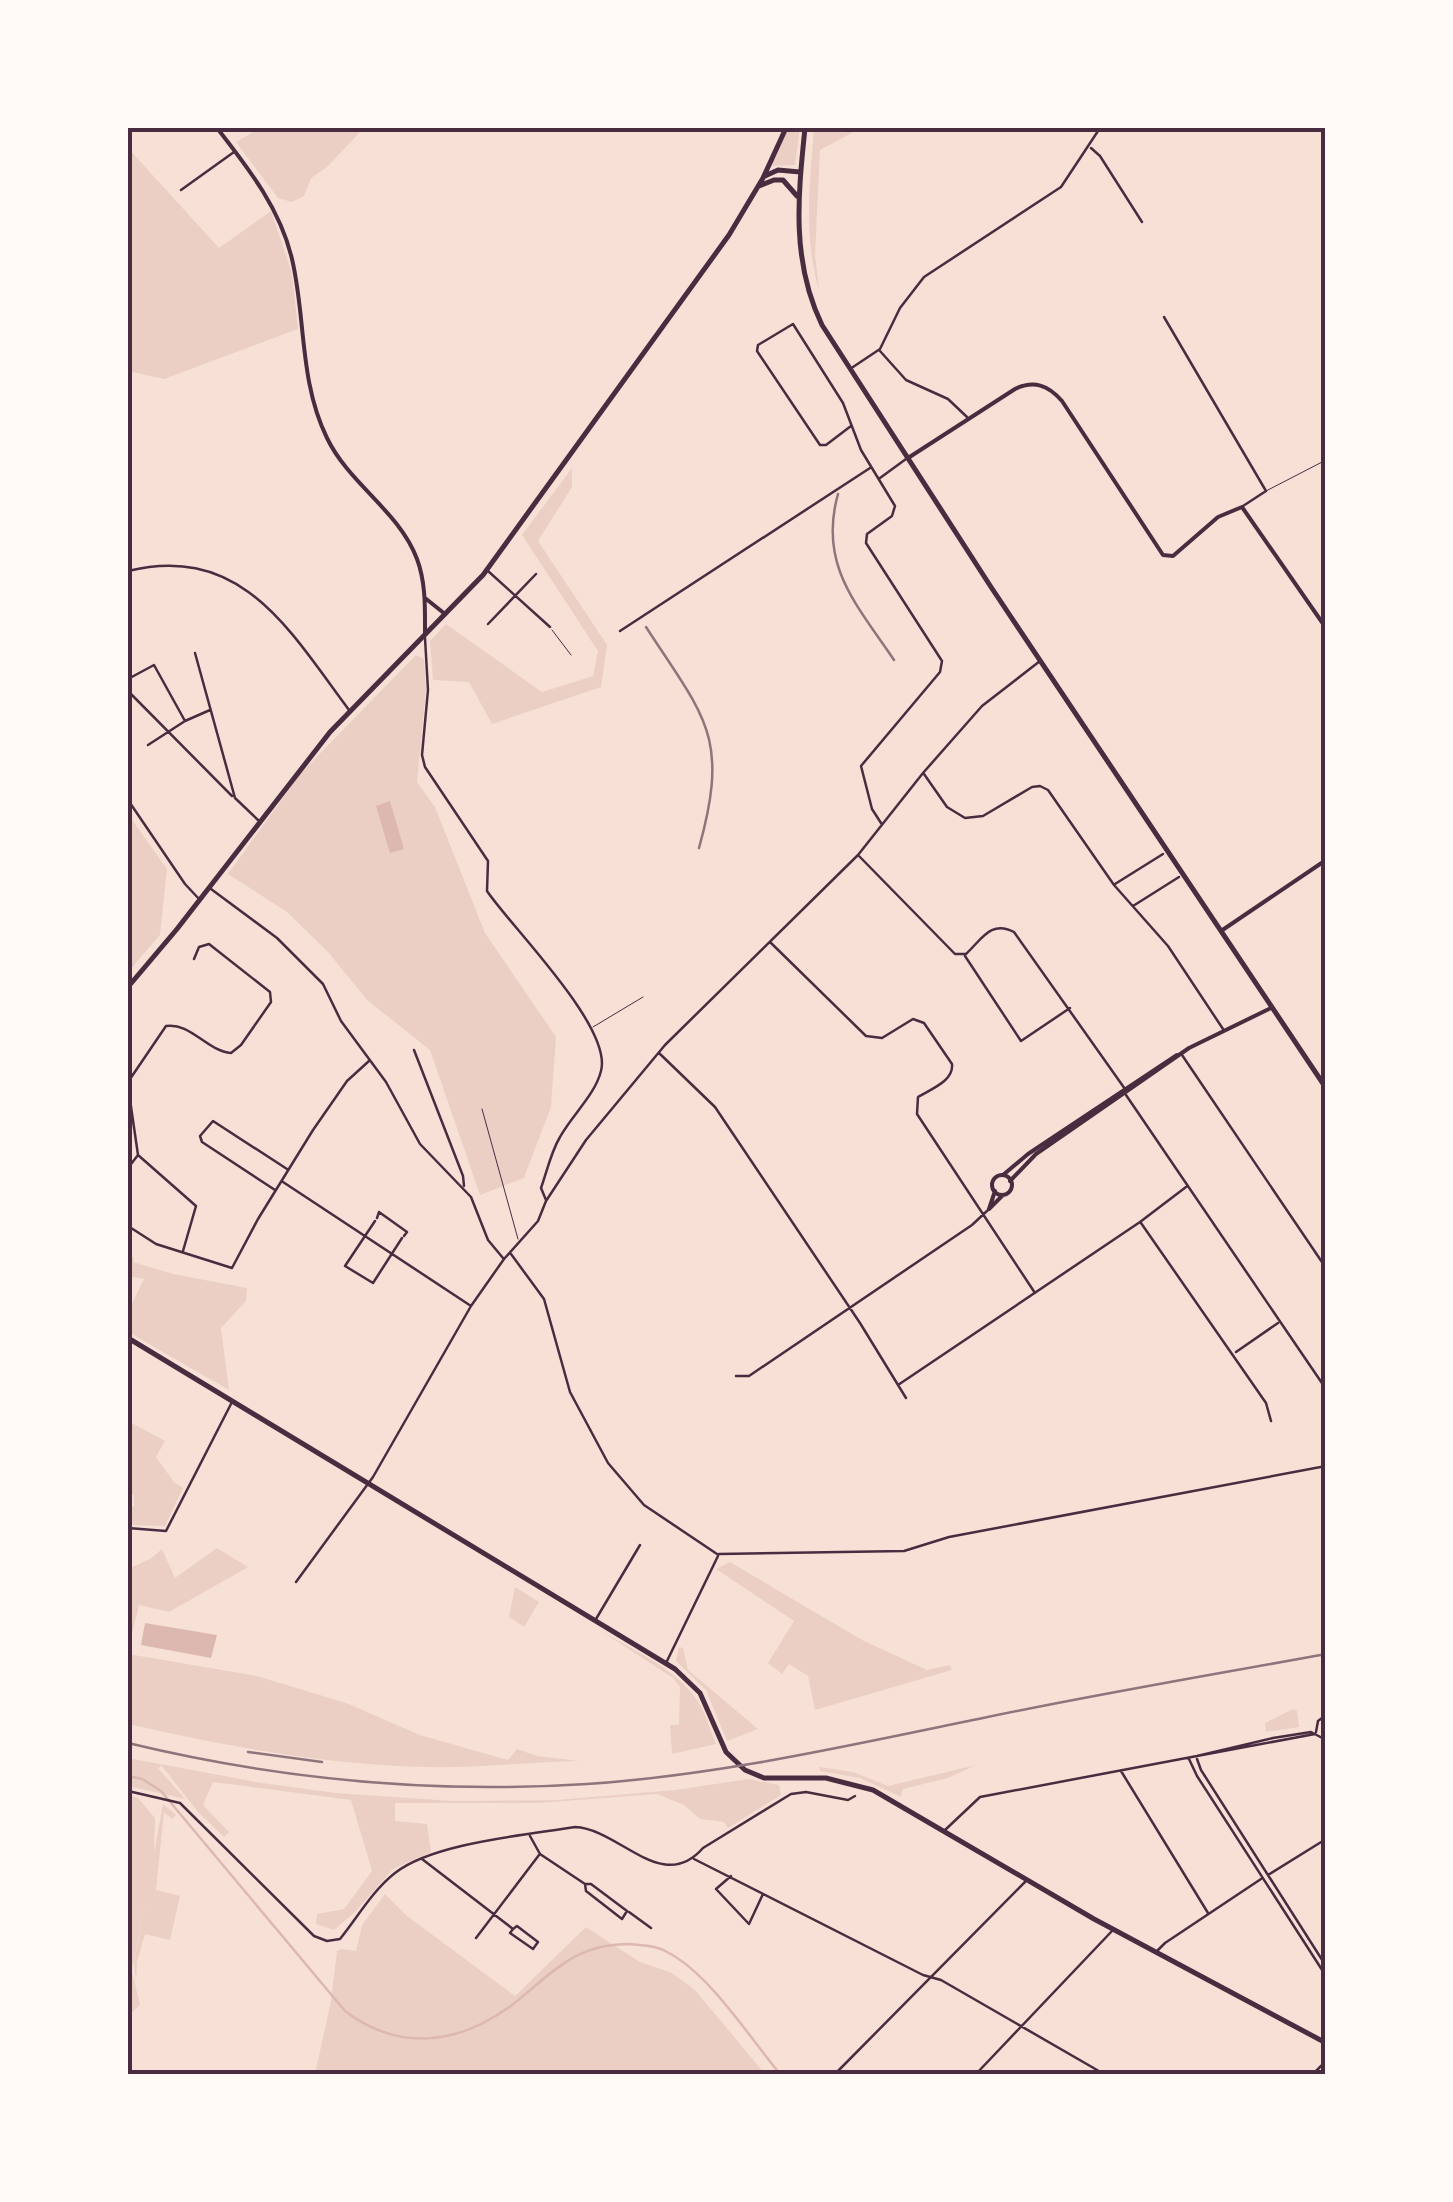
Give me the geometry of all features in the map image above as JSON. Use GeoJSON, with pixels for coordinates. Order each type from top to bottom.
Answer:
{"type":"FeatureCollection","features":[{"type":"Feature","properties":{"kind":"main road"},"geometry":{"type":"LineString","coordinates":[[128,987],[302,765],[487,570],[729,234],[759,186],[786,128]]}},
{"type":"Feature","properties":{"kind":"main road"},"geometry":{"type":"LineString","coordinates":[[805,128],[798,230],[806,284],[822,325],[1040,661],[1326,1088]]}},
{"type":"Feature","properties":{"kind":"main road"},"geometry":{"type":"LineString","coordinates":[[763,178],[776,170],[800,172]]}},
{"type":"Feature","properties":{"kind":"main road"},"geometry":{"type":"LineString","coordinates":[[759,186],[783,180],[798,199]]}},
{"type":"Feature","properties":{"kind":"main road"},"geometry":{"type":"LineString","coordinates":[[128,1338],[665,1663],[700,1694],[726,1752],[739,1766],[756,1775],[779,1779],[826,1778],[861,1785],[886,1796],[1026,1881],[1326,2044]]}},
{"type":"Feature","properties":{"kind":"street"},"geometry":{"type":"LineString","coordinates":[[217,128],[254,177],[279,220],[292,260],[308,380],[321,424],[341,463],[412,546],[421,572],[428,690],[422,755],[425,767],[488,861],[486,891],[525,935],[602,1050],[602,1070],[558,1138],[541,1188],[546,1201]]}},
{"type":"Feature","properties":{"kind":"street"},"geometry":{"type":"LineString","coordinates":[[850,369],[878,350],[900,308],[924,277],[1068,180],[1100,128]]}},
{"type":"Feature","properties":{"kind":"street"},"geometry":{"type":"LineString","coordinates":[[1090,147],[1100,156],[1142,222]]}},
{"type":"Feature","properties":{"kind":"street"},"geometry":{"type":"LineString","coordinates":[[181,190],[235,151]]}},
{"type":"Feature","properties":{"kind":"street"},"geometry":{"type":"LineString","coordinates":[[879,479],[1015,389],[1035,384],[1047,388],[1062,401],[1160,551],[1168,557],[1223,514],[1266,491],[1164,318]]}},
{"type":"Feature","properties":{"kind":"street"},"geometry":{"type":"LineString","coordinates":[[851,426],[820,445],[757,351],[758,345],[793,324],[836,391],[871,468],[894,503],[894,512],[868,532],[866,542],[942,664],[940,672],[862,766],[872,809],[882,824]]}},
{"type":"Feature","properties":{"kind":"street"},"geometry":{"type":"LineString","coordinates":[[878,350],[906,380],[948,399],[968,420]]}},
{"type":"Feature","properties":{"kind":"street"},"geometry":{"type":"LineString","coordinates":[[620,631],[871,468]]}},
{"type":"Feature","properties":{"kind":"street"},"geometry":{"type":"LineString","coordinates":[[1242,506],[1326,628]]}},
{"type":"Feature","properties":{"kind":"street"},"geometry":{"type":"LineString","coordinates":[[128,571],[152,565],[188,565],[220,574],[251,591],[294,635],[350,711]]}},
{"type":"Feature","properties":{"kind":"street"},"geometry":{"type":"LineString","coordinates":[[487,570],[550,628]]}},
{"type":"Feature","properties":{"kind":"street"},"geometry":{"type":"LineString","coordinates":[[488,624],[536,574]]}},
{"type":"Feature","properties":{"kind":"street"},"geometry":{"type":"LineString","coordinates":[[424,598],[446,614]]}},
{"type":"Feature","properties":{"kind":"street"},"geometry":{"type":"LineString","coordinates":[[412,648],[426,654]]}},
{"type":"Feature","properties":{"kind":"street"},"geometry":{"type":"LineString","coordinates":[[194,653],[235,798]]}},
{"type":"Feature","properties":{"kind":"street"},"geometry":{"type":"LineString","coordinates":[[296,1582],[368,1484],[471,1306],[504,1259],[538,1221],[546,1201],[586,1140],[658,1052],[858,855],[923,772],[982,706],[1040,661]]}},
{"type":"Feature","properties":{"kind":"street"},"geometry":{"type":"LineString","coordinates":[[128,679],[154,666],[185,721]]}},
{"type":"Feature","properties":{"kind":"street"},"geometry":{"type":"LineString","coordinates":[[128,691],[259,820]]}},
{"type":"Feature","properties":{"kind":"street"},"geometry":{"type":"LineString","coordinates":[[148,746],[167,731],[211,709]]}},
{"type":"Feature","properties":{"kind":"street"},"geometry":{"type":"LineString","coordinates":[[923,772],[946,806],[964,818],[982,816],[1032,787],[1048,790],[1114,885],[1168,946],[1224,1030]]}},
{"type":"Feature","properties":{"kind":"street"},"geometry":{"type":"LineString","coordinates":[[128,800],[200,900]]}},
{"type":"Feature","properties":{"kind":"street"},"geometry":{"type":"LineString","coordinates":[[1114,885],[1163,854]]}},
{"type":"Feature","properties":{"kind":"street"},"geometry":{"type":"LineString","coordinates":[[858,855],[952,953],[964,954],[990,930],[1011,929],[1070,1008],[1326,1389]]}},
{"type":"Feature","properties":{"kind":"street"},"geometry":{"type":"LineString","coordinates":[[1221,931],[1326,860]]}},
{"type":"Feature","properties":{"kind":"street"},"geometry":{"type":"LineString","coordinates":[[1132,907],[1179,877]]}},
{"type":"Feature","properties":{"kind":"street"},"geometry":{"type":"LineString","coordinates":[[209,887],[277,938],[327,989],[341,1021],[370,1060],[426,1152],[463,1187],[475,1204],[488,1240],[504,1259]]}},
{"type":"Feature","properties":{"kind":"street"},"geometry":{"type":"LineString","coordinates":[[769,941],[866,1036],[879,1038],[910,1020],[920,1020],[952,1064],[950,1077],[918,1097],[916,1114],[1035,1293]]}},
{"type":"Feature","properties":{"kind":"street"},"geometry":{"type":"LineString","coordinates":[[182,1253],[196,1206],[138,1155],[128,1084],[166,1026],[180,1026],[218,1051],[231,1053],[241,1046],[271,1002],[270,992],[210,944],[200,945],[194,959]]}},
{"type":"Feature","properties":{"kind":"street"},"geometry":{"type":"LineString","coordinates":[[964,954],[1021,1041],[1070,1008]]}},
{"type":"Feature","properties":{"kind":"street"},"geometry":{"type":"LineString","coordinates":[[736,1376],[749,1376],[983,1216],[1010,1190],[1010,1181],[1019,1168],[1036,1154],[1181,1054],[1272,1007]]}},
{"type":"Feature","properties":{"kind":"street"},"geometry":{"type":"LineString","coordinates":[[414,1050],[463,1176],[463,1187]]}},
{"type":"Feature","properties":{"kind":"street"},"geometry":{"type":"LineString","coordinates":[[658,1052],[715,1107],[906,1398]]}},
{"type":"Feature","properties":{"kind":"street"},"geometry":{"type":"LineString","coordinates":[[1181,1054],[1326,1268]]}},
{"type":"Feature","properties":{"kind":"street"},"geometry":{"type":"LineString","coordinates":[[128,1226],[156,1244],[232,1268],[275,1190],[347,1081],[370,1060]]}},
{"type":"Feature","properties":{"kind":"street"},"geometry":{"type":"LineString","coordinates":[[990,1209],[993,1180],[1126,1092]]}},
{"type":"Feature","properties":{"kind":"street"},"geometry":{"type":"LineString","coordinates":[[275,1190],[202,1142],[200,1136],[208,1123],[216,1122],[288,1170]]}},
{"type":"Feature","properties":{"kind":"street"},"geometry":{"type":"LineString","coordinates":[[128,1168],[138,1155]]}},
{"type":"Feature","properties":{"kind":"street"},"geometry":{"type":"LineString","coordinates":[[1003,1176],[1010,1181]]}},
{"type":"Feature","properties":{"kind":"street"},"geometry":{"type":"LineString","coordinates":[[282,1181],[471,1306]]}},
{"type":"Feature","properties":{"kind":"street"},"geometry":{"type":"LineString","coordinates":[[898,1386],[1188,1186]]}},
{"type":"Feature","properties":{"kind":"street"},"geometry":{"type":"LineString","coordinates":[[994,1192],[1003,1194]]}},
{"type":"Feature","properties":{"kind":"street"},"geometry":{"type":"LineString","coordinates":[[379,1212],[406,1232],[373,1283],[346,1266],[366,1236],[379,1212]]}},
{"type":"Feature","properties":{"kind":"street"},"geometry":{"type":"LineString","coordinates":[[1140,1222],[1266,1402],[1271,1421]]}},
{"type":"Feature","properties":{"kind":"street"},"geometry":{"type":"LineString","coordinates":[[510,1253],[544,1299],[570,1392],[608,1463],[644,1505],[718,1554],[904,1551],[949,1537],[1326,1466]]}},
{"type":"Feature","properties":{"kind":"street"},"geometry":{"type":"LineString","coordinates":[[1233,1354],[1280,1322]]}},
{"type":"Feature","properties":{"kind":"street"},"geometry":{"type":"LineString","coordinates":[[128,1528],[166,1530],[233,1401]]}},
{"type":"Feature","properties":{"kind":"street"},"geometry":{"type":"LineString","coordinates":[[595,1620],[640,1545]]}},
{"type":"Feature","properties":{"kind":"street"},"geometry":{"type":"LineString","coordinates":[[665,1663],[718,1554]]}},
{"type":"Feature","properties":{"kind":"street"},"geometry":{"type":"LineString","coordinates":[[1316,1734],[1318,1721],[1326,1714]]}},
{"type":"Feature","properties":{"kind":"street"},"geometry":{"type":"LineString","coordinates":[[944,1831],[980,1797],[1189,1758],[1273,1738],[1316,1734],[1326,1740]]}},
{"type":"Feature","properties":{"kind":"street"},"geometry":{"type":"LineString","coordinates":[[1197,1756],[1201,1770],[1326,1976]]}},
{"type":"Feature","properties":{"kind":"street"},"geometry":{"type":"LineString","coordinates":[[1189,1758],[1197,1776],[1326,1966]]}},
{"type":"Feature","properties":{"kind":"street"},"geometry":{"type":"LineString","coordinates":[[1120,1770],[1209,1914]]}},
{"type":"Feature","properties":{"kind":"street"},"geometry":{"type":"LineString","coordinates":[[128,1791],[175,1801],[314,1936],[327,1941],[340,1939],[390,1878],[422,1858],[584,1827],[656,1864],[670,1866],[694,1858],[703,1848],[790,1794],[806,1792],[848,1800],[855,1796]]}},
{"type":"Feature","properties":{"kind":"street"},"geometry":{"type":"LineString","coordinates":[[530,1835],[540,1854],[585,1884],[591,1884],[652,1928]]}},
{"type":"Feature","properties":{"kind":"street"},"geometry":{"type":"LineString","coordinates":[[1156,1952],[1161,1945],[1326,1838]]}},
{"type":"Feature","properties":{"kind":"street"},"geometry":{"type":"LineString","coordinates":[[476,1938],[540,1854]]}},
{"type":"Feature","properties":{"kind":"street"},"geometry":{"type":"LineString","coordinates":[[422,1858],[513,1929]]}},
{"type":"Feature","properties":{"kind":"street"},"geometry":{"type":"LineString","coordinates":[[694,1858],[933,1978],[1104,2074]]}},
{"type":"Feature","properties":{"kind":"street"},"geometry":{"type":"LineString","coordinates":[[731,1876],[716,1890],[749,1924],[763,1892]]}},
{"type":"Feature","properties":{"kind":"street"},"geometry":{"type":"LineString","coordinates":[[835,2074],[1026,1881]]}},
{"type":"Feature","properties":{"kind":"street"},"geometry":{"type":"LineString","coordinates":[[585,1884],[586,1891],[622,1919],[628,1911]]}},
{"type":"Feature","properties":{"kind":"street"},"geometry":{"type":"LineString","coordinates":[[517,1926],[538,1942],[532,1949],[510,1933],[513,1929],[517,1926]]}},
{"type":"Feature","properties":{"kind":"street"},"geometry":{"type":"LineString","coordinates":[[976,2074],[1113,1929]]}},
{"type":"Feature","properties":{"kind":"street"},"geometry":{"type":"LineString","coordinates":[[1313,2074],[1326,2061]]}},
{"type":"Feature","properties":{"kind":"lane"},"geometry":{"type":"LineString","coordinates":[[1266,491],[1326,460]]}},
{"type":"Feature","properties":{"kind":"lane"},"geometry":{"type":"LineString","coordinates":[[550,628],[571,656]]}},
{"type":"Feature","properties":{"kind":"lane"},"geometry":{"type":"LineString","coordinates":[[590,1029],[643,997]]}},
{"type":"Feature","properties":{"kind":"lane"},"geometry":{"type":"LineString","coordinates":[[482,1109],[519,1242]]}},
{"type":"Feature","properties":{"kind":"shaded area"},"geometry":{"type":"Polygon","coordinates":[[[260,128],[364,128],[311,178],[304,196],[292,202],[278,198],[236,142],[260,128]]]}},
{"type":"Feature","properties":{"kind":"shaded area"},"geometry":{"type":"Polygon","coordinates":[[[788,128],[800,128],[795,165],[770,166],[788,128]]]}},
{"type":"Feature","properties":{"kind":"shaded area"},"geometry":{"type":"Polygon","coordinates":[[[814,128],[861,128],[820,150],[815,255],[819,291],[809,229],[814,128]]]}},
{"type":"Feature","properties":{"kind":"shaded area"},"geometry":{"type":"Polygon","coordinates":[[[128,148],[219,248],[271,211],[292,273],[298,329],[164,379],[128,371],[128,148]]]}},
{"type":"Feature","properties":{"kind":"shaded area"},"geometry":{"type":"Polygon","coordinates":[[[572,468],[572,487],[538,541],[607,645],[601,687],[492,724],[469,682],[433,680],[430,641],[446,624],[542,692],[593,676],[598,651],[522,535],[572,468]]]}},
{"type":"Feature","properties":{"kind":"shaded area"},"geometry":{"type":"Polygon","coordinates":[[[416,655],[424,659],[426,690],[417,782],[435,807],[485,933],[556,1037],[551,1107],[524,1178],[480,1195],[430,1050],[367,1000],[328,952],[287,912],[228,874],[301,773],[416,655]]]}},
{"type":"Feature","properties":{"kind":"shaded area"},"geometry":{"type":"Polygon","coordinates":[[[390,801],[404,849],[390,853],[376,806],[390,801]]]}},
{"type":"Feature","properties":{"kind":"shaded area"},"geometry":{"type":"Polygon","coordinates":[[[128,814],[167,869],[160,935],[128,972],[128,814]]]}},
{"type":"Feature","properties":{"kind":"shaded area"},"geometry":{"type":"Polygon","coordinates":[[[128,1254],[133,1262],[173,1274],[247,1288],[246,1301],[221,1328],[229,1390],[128,1332],[128,1312],[144,1279],[128,1276],[128,1254]]]}},
{"type":"Feature","properties":{"kind":"shaded area"},"geometry":{"type":"Polygon","coordinates":[[[128,1421],[165,1441],[156,1457],[183,1488],[165,1526],[128,1525],[128,1509],[134,1506],[134,1495],[128,1494],[128,1421]]]}},
{"type":"Feature","properties":{"kind":"shaded area"},"geometry":{"type":"Polygon","coordinates":[[[217,1548],[248,1567],[169,1612],[139,1605],[128,1650],[128,1569],[162,1549],[175,1578],[217,1548]]]}},
{"type":"Feature","properties":{"kind":"shaded area"},"geometry":{"type":"Polygon","coordinates":[[[730,1562],[862,1640],[927,1670],[950,1665],[952,1670],[815,1710],[808,1676],[789,1664],[782,1674],[768,1663],[794,1621],[716,1569],[730,1562]]]}},
{"type":"Feature","properties":{"kind":"shaded area"},"geometry":{"type":"Polygon","coordinates":[[[515,1587],[539,1602],[524,1627],[509,1617],[515,1587]]]}},
{"type":"Feature","properties":{"kind":"shaded area"},"geometry":{"type":"Polygon","coordinates":[[[145,1623],[217,1635],[211,1658],[141,1645],[145,1623]]]}},
{"type":"Feature","properties":{"kind":"shaded area"},"geometry":{"type":"Polygon","coordinates":[[[595,1627],[664,1668],[688,1688],[703,1711],[716,1744],[672,1754],[670,1725],[679,1725],[680,1687],[673,1678],[595,1627]]]}},
{"type":"Feature","properties":{"kind":"shaded area"},"geometry":{"type":"Polygon","coordinates":[[[679,1647],[683,1648],[688,1670],[758,1729],[727,1741],[706,1690],[676,1661],[679,1647]]]}},
{"type":"Feature","properties":{"kind":"shaded area"},"geometry":{"type":"Polygon","coordinates":[[[128,1654],[257,1676],[346,1703],[420,1735],[508,1760],[517,1749],[537,1756],[580,1761],[456,1767],[374,1765],[249,1749],[128,1724],[128,1654]]]}},
{"type":"Feature","properties":{"kind":"shaded area"},"geometry":{"type":"Polygon","coordinates":[[[1293,1709],[1297,1711],[1299,1727],[1266,1732],[1265,1723],[1293,1709]]]}},
{"type":"Feature","properties":{"kind":"shaded area"},"geometry":{"type":"Polygon","coordinates":[[[128,1758],[336,1793],[453,1801],[557,1800],[749,1779],[779,1785],[781,1795],[728,1828],[724,1822],[700,1819],[684,1805],[657,1794],[539,1803],[395,1803],[395,1821],[427,1824],[431,1852],[393,1869],[334,1930],[316,1924],[317,1914],[344,1909],[372,1871],[351,1800],[213,1782],[203,1805],[229,1832],[224,1837],[198,1812],[162,1766],[158,1768],[185,1799],[128,1786],[128,1758]]]}},
{"type":"Feature","properties":{"kind":"shaded area"},"geometry":{"type":"Polygon","coordinates":[[[976,1765],[948,1778],[903,1789],[901,1797],[860,1778],[820,1771],[819,1767],[853,1772],[888,1786],[976,1765]]]}},
{"type":"Feature","properties":{"kind":"shaded area"},"geometry":{"type":"Polygon","coordinates":[[[128,1795],[138,1798],[155,1818],[154,1855],[132,1971],[140,2005],[130,2014],[128,2014],[128,1795]]]}},
{"type":"Feature","properties":{"kind":"shaded area"},"geometry":{"type":"Polygon","coordinates":[[[163,1804],[176,1815],[172,1819],[164,1812],[156,1890],[180,1896],[170,1940],[145,1934],[136,1981],[134,1963],[163,1804]]]}},
{"type":"Feature","properties":{"kind":"shaded area"},"geometry":{"type":"Polygon","coordinates":[[[385,1894],[407,1916],[515,1996],[586,1927],[640,1962],[672,1973],[695,1990],[765,2074],[315,2074],[337,1951],[356,1951],[362,1925],[385,1894]]]}},
{"type":"Feature","properties":{"kind":"waterway"},"geometry":{"type":"LineString","coordinates":[[128,1776],[142,1779],[161,1791],[345,2011],[365,2024],[407,2038],[450,2035],[492,2018],[578,1955],[610,1945],[644,1945],[667,1952],[698,1975],[780,2074]]}},
{"type":"Feature","properties":{"kind":"railway"},"geometry":{"type":"LineString","coordinates":[[838,494],[833,519],[837,563],[855,602],[894,660]]}},
{"type":"Feature","properties":{"kind":"railway"},"geometry":{"type":"LineString","coordinates":[[646,627],[684,684],[706,730],[712,779],[699,848]]}},
{"type":"Feature","properties":{"kind":"railway"},"geometry":{"type":"LineString","coordinates":[[128,1743],[241,1766],[356,1781],[471,1787],[587,1784],[687,1774],[786,1758],[1326,1654]]}},
{"type":"Feature","properties":{"kind":"railway"},"geometry":{"type":"LineString","coordinates":[[248,1752],[322,1762]]}}]}
